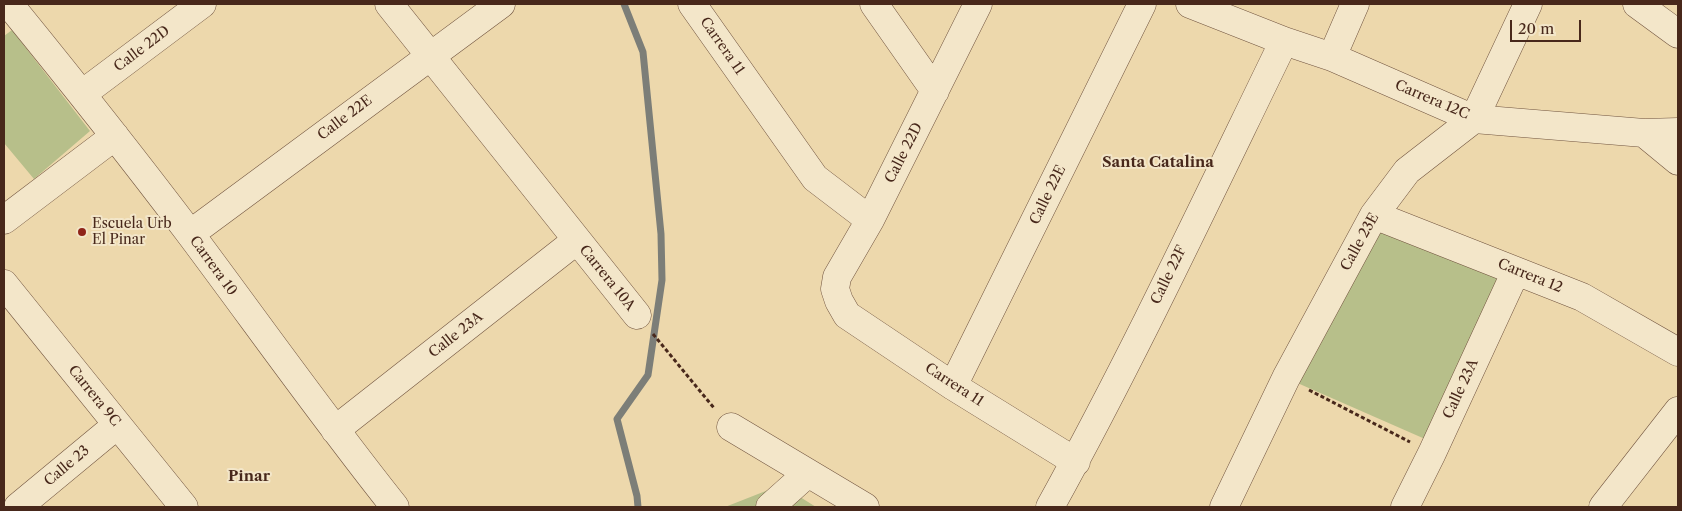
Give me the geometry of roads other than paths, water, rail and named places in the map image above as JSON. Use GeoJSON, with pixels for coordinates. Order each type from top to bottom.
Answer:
{"type":"FeatureCollection","features":[{"type":"Feature","properties":{"kind":"street","name":"Carrera 10"},"geometry":{"type":"LineString","coordinates":[[9,4],[82,94],[190,234],[393,507]]}},
{"type":"Feature","properties":{"kind":"street","name":"Calle 22D"},"geometry":{"type":"LineString","coordinates":[[82,94],[202,4]]}},
{"type":"Feature","properties":{"kind":"street","name":"Carrera 10A"},"geometry":{"type":"LineString","coordinates":[[389,4],[638,316]]}},
{"type":"Feature","properties":{"kind":"street","name":"Calle 22E"},"geometry":{"type":"LineString","coordinates":[[190,234],[501,4]]}},
{"type":"Feature","properties":{"kind":"street","name":"Carrera 11"},"geometry":{"type":"LineString","coordinates":[[692,4],[815,178],[870,220]]}},
{"type":"Feature","properties":{"kind":"street"},"geometry":{"type":"LineString","coordinates":[[874,4],[935,90]]}},
{"type":"Feature","properties":{"kind":"street","name":"Calle 22D"},"geometry":{"type":"LineString","coordinates":[[839,302],[835,289],[837,277],[870,220],[978,4]]}},
{"type":"Feature","properties":{"kind":"street","name":"Calle 22E"},"geometry":{"type":"LineString","coordinates":[[953,386],[1142,4]]}},
{"type":"Feature","properties":{"kind":"street"},"geometry":{"type":"LineString","coordinates":[[1332,57],[1355,4]]}},
{"type":"Feature","properties":{"kind":"street","name":"Calle 23E"},"geometry":{"type":"LineString","coordinates":[[1224,507],[1286,378],[1374,215],[1408,171],[1474,119],[1528,4]]}},
{"type":"Feature","properties":{"kind":"street"},"geometry":{"type":"LineString","coordinates":[[1637,4],[1678,34]]}},
{"type":"Feature","properties":{"kind":"street","name":"Carrera 12C"},"geometry":{"type":"LineString","coordinates":[[1196,5],[1332,57],[1474,119],[1644,133],[1678,132]]}},
{"type":"Feature","properties":{"kind":"street","name":"Calle 22F"},"geometry":{"type":"LineString","coordinates":[[1050,507],[1076,462],[1284,40]]}},
{"type":"Feature","properties":{"kind":"street"},"geometry":{"type":"LineString","coordinates":[[1644,133],[1678,161]]}},
{"type":"Feature","properties":{"kind":"street"},"geometry":{"type":"LineString","coordinates":[[4,220],[115,136]]}},
{"type":"Feature","properties":{"kind":"street","name":"Carrera 12"},"geometry":{"type":"LineString","coordinates":[[1374,215],[1582,297],[1678,352]]}},
{"type":"Feature","properties":{"kind":"street","name":"Calle 23A"},"geometry":{"type":"LineString","coordinates":[[335,430],[577,240]]}},
{"type":"Feature","properties":{"kind":"street","name":"Calle 23A"},"geometry":{"type":"LineString","coordinates":[[1405,507],[1516,271]]}},
{"type":"Feature","properties":{"kind":"street","name":"Carrera 9C"},"geometry":{"type":"LineString","coordinates":[[4,284],[184,507]]}},
{"type":"Feature","properties":{"kind":"street","name":"Carrera 11"},"geometry":{"type":"LineString","coordinates":[[839,302],[847,315],[953,386],[1076,462]]}},
{"type":"Feature","properties":{"kind":"street"},"geometry":{"type":"LineString","coordinates":[[1603,507],[1678,411]]}},
{"type":"Feature","properties":{"kind":"street","name":"Calle 23"},"geometry":{"type":"LineString","coordinates":[[18,507],[117,425]]}},
{"type":"Feature","properties":{"kind":"street"},"geometry":{"type":"LineString","coordinates":[[731,428],[865,507]]}},
{"type":"Feature","properties":{"kind":"street"},"geometry":{"type":"LineString","coordinates":[[770,507],[808,473]]}},
{"type":"Feature","properties":{"kind":"waterway"},"geometry":{"type":"LineString","coordinates":[[624,4],[643,52],[661,234],[662,280],[648,375],[617,419],[637,496],[638,507]]}},
{"type":"Feature","properties":{"kind":"place","name":"Escuela Urb El Pinar"},"geometry":{"type":"Point","coordinates":[82,232]}},
{"type":"Feature","properties":{"kind":"district","name":"Santa Catalina"},"geometry":{"type":"Point","coordinates":[1158,163]}},
{"type":"Feature","properties":{"kind":"district","name":"Pinar"},"geometry":{"type":"Point","coordinates":[249,477]}}]}
